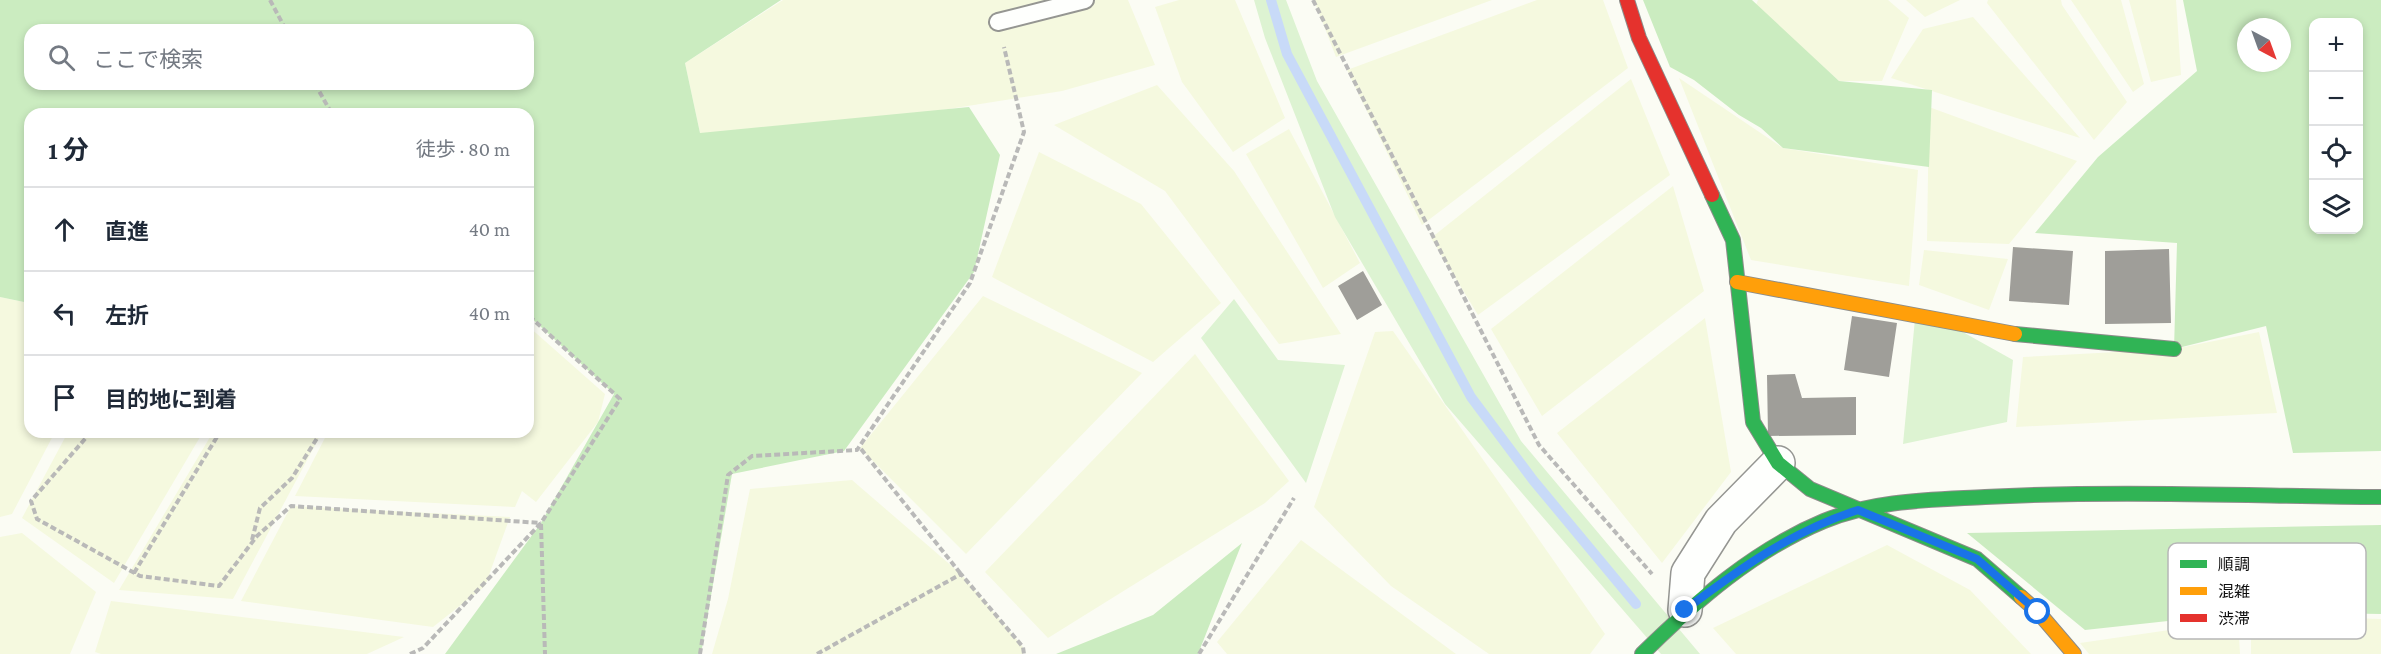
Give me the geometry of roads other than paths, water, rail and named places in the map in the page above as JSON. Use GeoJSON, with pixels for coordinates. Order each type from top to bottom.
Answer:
{"type":"FeatureCollection","features":[{"type":"Feature","properties":{"kind":"street"},"geometry":{"type":"LineString","coordinates":[[1627,0],[1639,38],[1733,240],[1753,422],[1778,463],[1810,489],[1977,559],[2038,612],[2074,654]]}},
{"type":"Feature","properties":{"kind":"street"},"geometry":{"type":"LineString","coordinates":[[1737,282],[2023,335],[2174,348]]}},
{"type":"Feature","properties":{"kind":"street"},"geometry":{"type":"LineString","coordinates":[[1685,610],[1688,573],[1721,521],[1778,463]]}},
{"type":"Feature","properties":{"kind":"street"},"geometry":{"type":"LineString","coordinates":[[1642,654],[1685,610],[1755,558],[1824,521],[1858,510],[1917,502],[2029,494],[2146,492],[2381,497]]}},
{"type":"Feature","properties":{"kind":"lane"},"geometry":{"type":"LineString","coordinates":[[998,22],[1085,0]]}},
{"type":"Feature","properties":{"kind":"waterway"},"geometry":{"type":"LineString","coordinates":[[1271,0],[1287,54],[1471,397],[1533,480],[1636,604]]}}]}
